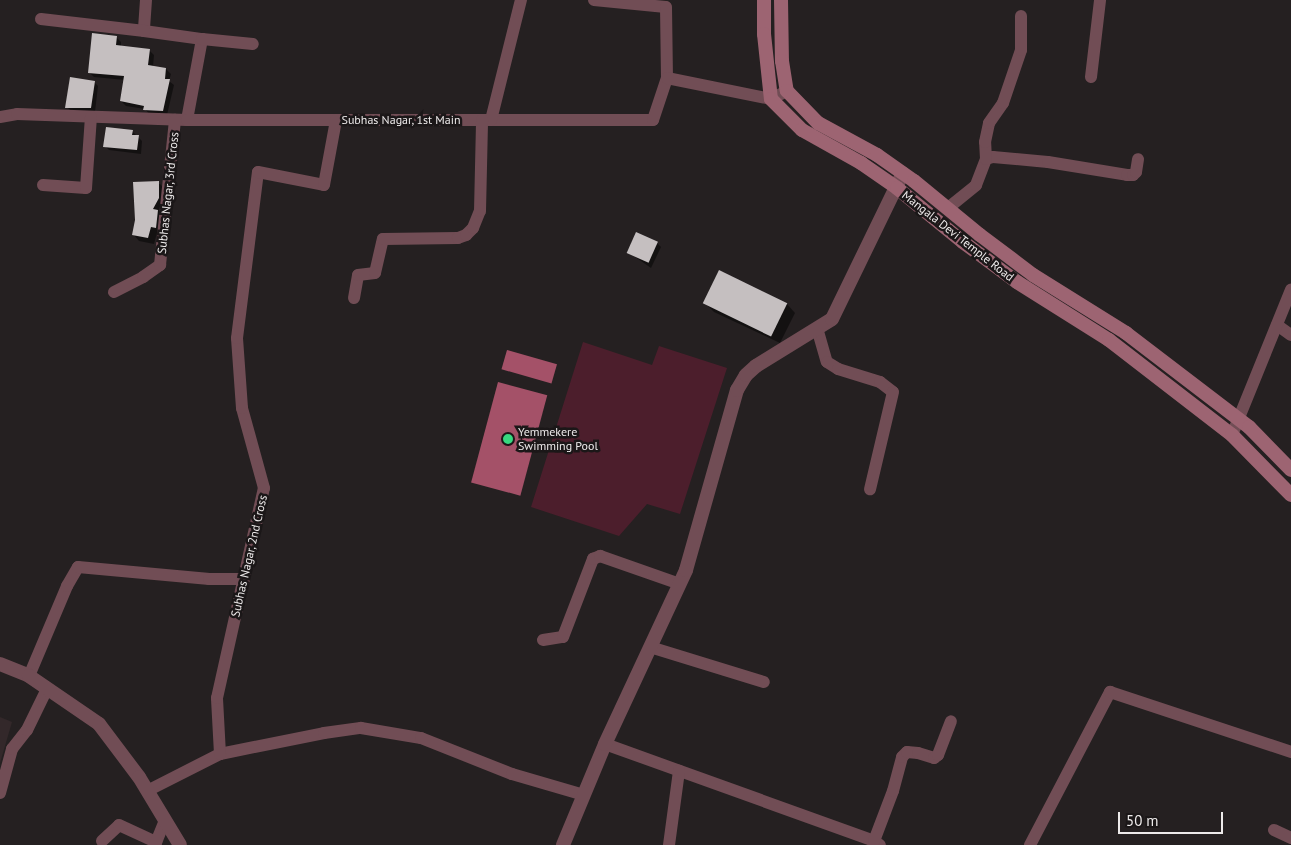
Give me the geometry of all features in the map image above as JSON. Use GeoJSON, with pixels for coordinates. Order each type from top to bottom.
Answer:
{"type":"FeatureCollection","features":[{"type":"Feature","properties":{"kind":"main road"},"geometry":{"type":"LineString","coordinates":[[764,0],[764,34],[771,99]]}},
{"type":"Feature","properties":{"kind":"main road"},"geometry":{"type":"LineString","coordinates":[[781,0],[782,60],[787,91]]}},
{"type":"Feature","properties":{"kind":"main road","name":"Mangala Devi Temple Road"},"geometry":{"type":"LineString","coordinates":[[787,91],[818,122],[877,155],[903,173],[1033,275],[1126,333],[1238,420],[1291,470]]}},
{"type":"Feature","properties":{"kind":"main road","name":"Mangala Devi Temple Road"},"geometry":{"type":"LineString","coordinates":[[771,99],[802,130],[861,162],[1016,282],[1110,340],[1232,435],[1291,495]]}},
{"type":"Feature","properties":{"kind":"street"},"geometry":{"type":"LineString","coordinates":[[144,31],[146,0]]}},
{"type":"Feature","properties":{"kind":"street"},"geometry":{"type":"LineString","coordinates":[[354,298],[358,275],[372,275],[374,273],[383,239],[458,238],[466,235],[473,228],[480,211],[486,120],[521,0]]}},
{"type":"Feature","properties":{"kind":"street"},"geometry":{"type":"LineString","coordinates":[[594,0],[666,7],[667,78],[771,99],[787,91]]}},
{"type":"Feature","properties":{"kind":"street"},"geometry":{"type":"LineString","coordinates":[[1091,77],[1100,0]]}},
{"type":"Feature","properties":{"kind":"street"},"geometry":{"type":"LineString","coordinates":[[948,208],[976,185],[986,159],[985,142],[989,123],[1003,103],[1021,50],[1021,16]]}},
{"type":"Feature","properties":{"kind":"street"},"geometry":{"type":"LineString","coordinates":[[41,19],[253,44]]}},
{"type":"Feature","properties":{"kind":"street","name":"Subhas Nagar, 3rd Cross"},"geometry":{"type":"LineString","coordinates":[[114,292],[143,277],[160,265],[181,120],[202,39]]}},
{"type":"Feature","properties":{"kind":"street","name":"Subhas Nagar, 1st Main"},"geometry":{"type":"LineString","coordinates":[[0,117],[17,114],[181,120],[653,120],[667,78]]}},
{"type":"Feature","properties":{"kind":"street"},"geometry":{"type":"LineString","coordinates":[[43,185],[86,188],[91,116]]}},
{"type":"Feature","properties":{"kind":"street","name":"Subhas Nagar, 2nd Cross"},"geometry":{"type":"LineString","coordinates":[[220,754],[217,698],[264,488],[242,408],[236,338],[258,172],[324,185],[336,120]]}},
{"type":"Feature","properties":{"kind":"street"},"geometry":{"type":"LineString","coordinates":[[986,159],[993,157],[1048,162],[1127,175],[1133,175],[1136,172],[1138,159]]}},
{"type":"Feature","properties":{"kind":"street"},"geometry":{"type":"LineString","coordinates":[[563,845],[605,744],[686,570],[737,390],[746,375],[756,366],[832,319],[903,173]]}},
{"type":"Feature","properties":{"kind":"street"},"geometry":{"type":"LineString","coordinates":[[1232,435],[1291,290]]}},
{"type":"Feature","properties":{"kind":"street"},"geometry":{"type":"LineString","coordinates":[[1277,325],[1291,335]]}},
{"type":"Feature","properties":{"kind":"street"},"geometry":{"type":"LineString","coordinates":[[817,328],[827,362],[838,369],[880,382],[893,392],[870,489]]}},
{"type":"Feature","properties":{"kind":"street"},"geometry":{"type":"LineString","coordinates":[[543,640],[563,637],[593,559],[600,556],[680,584]]}},
{"type":"Feature","properties":{"kind":"street"},"geometry":{"type":"LineString","coordinates":[[29,676],[67,586],[78,567],[209,580],[244,579]]}},
{"type":"Feature","properties":{"kind":"street"},"geometry":{"type":"LineString","coordinates":[[650,647],[764,682]]}},
{"type":"Feature","properties":{"kind":"street"},"geometry":{"type":"LineString","coordinates":[[0,664],[29,676],[99,724],[147,791],[180,845]]}},
{"type":"Feature","properties":{"kind":"street"},"geometry":{"type":"LineString","coordinates":[[0,793],[2,775],[12,749],[27,730],[47,688]]}},
{"type":"Feature","properties":{"kind":"street"},"geometry":{"type":"LineString","coordinates":[[1030,845],[1110,692],[1291,752]]}},
{"type":"Feature","properties":{"kind":"street"},"geometry":{"type":"LineString","coordinates":[[605,744],[877,843],[902,757],[907,752],[934,758],[938,755],[951,721]]}},
{"type":"Feature","properties":{"kind":"street"},"geometry":{"type":"LineString","coordinates":[[147,791],[220,754],[324,733],[361,728],[421,738],[512,774],[584,795]]}},
{"type":"Feature","properties":{"kind":"street"},"geometry":{"type":"LineString","coordinates":[[669,845],[679,771]]}},
{"type":"Feature","properties":{"kind":"street"},"geometry":{"type":"LineString","coordinates":[[102,841],[119,825],[156,843],[165,820]]}},
{"type":"Feature","properties":{"kind":"street"},"geometry":{"type":"LineString","coordinates":[[1274,830],[1291,838]]}},
{"type":"Feature","properties":{"kind":"shaded area"},"geometry":{"type":"Polygon","coordinates":[[[583,342],[652,365],[659,346],[727,368],[680,514],[647,504],[619,536],[531,507],[583,342]]]}},
{"type":"Feature","properties":{"kind":"shaded area"},"geometry":{"type":"Polygon","coordinates":[[[507,350],[557,364],[551,384],[501,369],[507,350]]]}},
{"type":"Feature","properties":{"kind":"shaded area","name":"Yemmekere Swimming Pool"},"geometry":{"type":"Polygon","coordinates":[[[498,382],[547,395],[520,496],[471,482],[498,382]]]}},
{"type":"Feature","properties":{"kind":"shaded area"},"geometry":{"type":"Polygon","coordinates":[[[0,717],[12,722],[0,763],[0,717]]]}},
{"type":"Feature","properties":{"kind":"building"},"geometry":{"type":"Polygon","coordinates":[[[92,33],[117,36],[116,45],[150,49],[148,65],[166,68],[165,79],[170,79],[163,111],[143,110],[144,106],[120,101],[124,76],[88,73],[92,33]]]}},
{"type":"Feature","properties":{"kind":"building"},"geometry":{"type":"Polygon","coordinates":[[[70,77],[95,81],[91,108],[65,108],[70,77]]]}},
{"type":"Feature","properties":{"kind":"building"},"geometry":{"type":"Polygon","coordinates":[[[106,127],[133,130],[132,135],[139,135],[137,150],[103,147],[106,127]]]}},
{"type":"Feature","properties":{"kind":"building"},"geometry":{"type":"Polygon","coordinates":[[[159,181],[159,198],[153,209],[158,210],[156,228],[151,227],[148,238],[132,235],[135,220],[133,182],[159,181]]]}},
{"type":"Feature","properties":{"kind":"building"},"geometry":{"type":"Polygon","coordinates":[[[636,232],[658,242],[649,263],[627,253],[636,232]]]}},
{"type":"Feature","properties":{"kind":"building"},"geometry":{"type":"Polygon","coordinates":[[[719,270],[787,303],[771,337],[703,303],[719,270]]]}},
{"type":"Feature","properties":{"kind":"place","name":"Yemmekere Swimming Pool"},"geometry":{"type":"Point","coordinates":[508,439]}}]}
